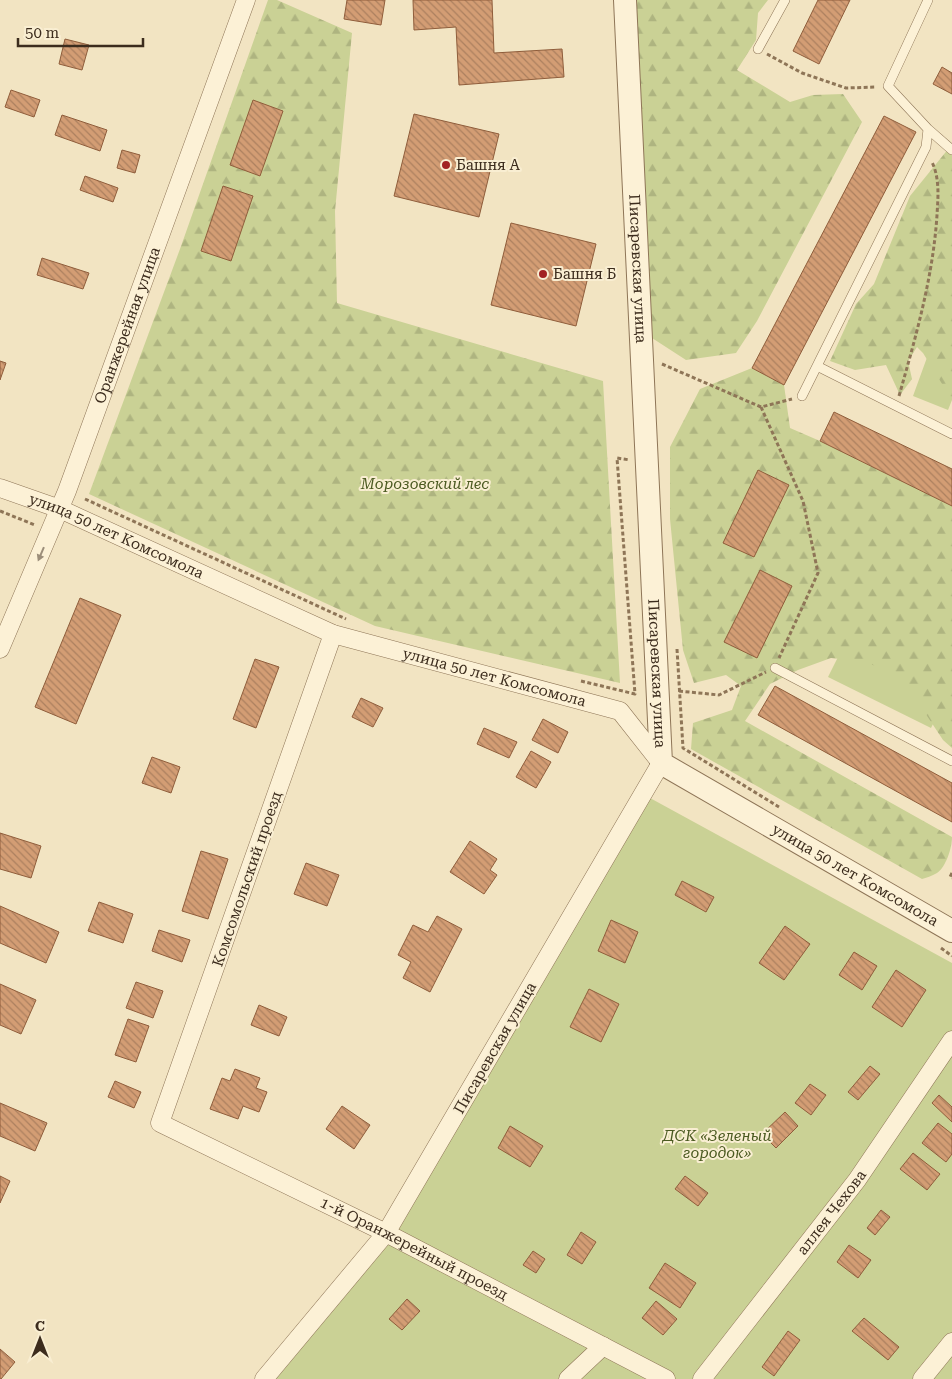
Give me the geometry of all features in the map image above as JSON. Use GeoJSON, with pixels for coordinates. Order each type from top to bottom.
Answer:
{"type":"FeatureCollection","features":[{"type":"Feature","properties":{"kind":"street","name":"Оранжерейная улица"},"geometry":{"type":"LineString","coordinates":[[0,649],[60,509],[246,0]]}},
{"type":"Feature","properties":{"kind":"street","name":"Писаревская улица"},"geometry":{"type":"LineString","coordinates":[[264,1379],[386,1234],[661,763],[625,0]]}},
{"type":"Feature","properties":{"kind":"street","name":"улица 50 лет Комсомола"},"geometry":{"type":"LineString","coordinates":[[0,488],[60,509],[333,634],[620,711],[661,763],[952,931]]}},
{"type":"Feature","properties":{"kind":"street","name":"Комсомольский проезд"},"geometry":{"type":"LineString","coordinates":[[160,1123],[333,634]]}},
{"type":"Feature","properties":{"kind":"street","name":"аллея Чехова"},"geometry":{"type":"LineString","coordinates":[[702,1379],[857,1180],[952,1040]]}},
{"type":"Feature","properties":{"kind":"street","name":"1-й Оранжерейный проезд"},"geometry":{"type":"LineString","coordinates":[[160,1123],[386,1234],[666,1379]]}},
{"type":"Feature","properties":{"kind":"street"},"geometry":{"type":"LineString","coordinates":[[922,1379],[952,1342]]}},
{"type":"Feature","properties":{"kind":"street"},"geometry":{"type":"LineString","coordinates":[[568,1379],[603,1346]]}},
{"type":"Feature","properties":{"kind":"lane"},"geometry":{"type":"LineString","coordinates":[[758,49],[785,0]]}},
{"type":"Feature","properties":{"kind":"lane"},"geometry":{"type":"LineString","coordinates":[[928,0],[888,86],[928,129],[952,150]]}},
{"type":"Feature","properties":{"kind":"lane"},"geometry":{"type":"LineString","coordinates":[[802,396],[926,147],[928,129]]}},
{"type":"Feature","properties":{"kind":"lane"},"geometry":{"type":"LineString","coordinates":[[816,366],[952,434]]}},
{"type":"Feature","properties":{"kind":"lane"},"geometry":{"type":"LineString","coordinates":[[775,668],[952,761]]}},
{"type":"Feature","properties":{"kind":"path"},"geometry":{"type":"LineString","coordinates":[[758,49],[802,73],[846,88],[888,86]]}},
{"type":"Feature","properties":{"kind":"path"},"geometry":{"type":"LineString","coordinates":[[896,406],[923,311],[935,247],[937,173],[926,147]]}},
{"type":"Feature","properties":{"kind":"path"},"geometry":{"type":"LineString","coordinates":[[662,372],[661,363],[761,408],[802,396]]}},
{"type":"Feature","properties":{"kind":"path"},"geometry":{"type":"LineString","coordinates":[[679,691],[719,696],[775,668],[818,573],[803,501],[761,408]]}},
{"type":"Feature","properties":{"kind":"path"},"geometry":{"type":"LineString","coordinates":[[579,681],[635,694],[617,458]]}},
{"type":"Feature","properties":{"kind":"path"},"geometry":{"type":"LineString","coordinates":[[85,499],[346,619]]}},
{"type":"Feature","properties":{"kind":"path"},"geometry":{"type":"LineString","coordinates":[[0,511],[35,525]]}},
{"type":"Feature","properties":{"kind":"path"},"geometry":{"type":"LineString","coordinates":[[676,642],[683,748],[784,810]]}},
{"type":"Feature","properties":{"kind":"path"},"geometry":{"type":"LineString","coordinates":[[952,873],[950,877],[952,878]]}},
{"type":"Feature","properties":{"kind":"green space","name":"Морозовский лес"},"geometry":{"type":"Polygon","coordinates":[[[268,0],[277,0],[352,33],[335,211],[337,303],[603,381],[620,683],[375,626],[89,494],[180,249],[268,0]]]}},
{"type":"Feature","properties":{"kind":"green space"},"geometry":{"type":"Polygon","coordinates":[[[632,0],[768,0],[758,13],[756,40],[737,70],[790,102],[813,95],[843,94],[862,122],[757,321],[736,353],[686,360],[652,338],[632,0]]]}},
{"type":"Feature","properties":{"kind":"green space"},"geometry":{"type":"Polygon","coordinates":[[[949,148],[952,148],[952,400],[923,353],[917,347],[908,361],[912,379],[900,395],[886,365],[855,370],[830,361],[856,304],[874,284],[910,196],[949,148]]]}},
{"type":"Feature","properties":{"kind":"green space"},"geometry":{"type":"Polygon","coordinates":[[[929,352],[952,361],[952,400],[948,410],[913,396],[929,352]]]}},
{"type":"Feature","properties":{"kind":"green space"},"geometry":{"type":"Polygon","coordinates":[[[752,368],[784,385],[790,428],[952,506],[952,748],[943,740],[902,678],[866,662],[831,658],[798,670],[770,684],[745,721],[952,837],[950,852],[946,862],[937,873],[922,879],[691,749],[693,723],[732,710],[741,686],[726,675],[694,683],[683,650],[670,519],[670,447],[700,389],[752,368]]]}},
{"type":"Feature","properties":{"kind":"green space"},"geometry":{"type":"Polygon","coordinates":[[[854,625],[952,686],[931,728],[828,677],[854,625]]]}},
{"type":"Feature","properties":{"kind":"green space","name":"ДСК «Зеленый городок»"},"geometry":{"type":"Polygon","coordinates":[[[650,798],[952,963],[952,1379],[276,1379],[388,1243],[650,798]]]}},
{"type":"Feature","properties":{"kind":"building"},"geometry":{"type":"Polygon","coordinates":[[[347,0],[385,0],[381,25],[344,19],[347,0]]]}},
{"type":"Feature","properties":{"kind":"building"},"geometry":{"type":"Polygon","coordinates":[[[413,0],[492,0],[494,53],[562,49],[564,77],[459,85],[456,27],[414,30],[413,0]]]}},
{"type":"Feature","properties":{"kind":"building"},"geometry":{"type":"Polygon","coordinates":[[[818,0],[850,0],[819,64],[793,51],[818,0]]]}},
{"type":"Feature","properties":{"kind":"building"},"geometry":{"type":"Polygon","coordinates":[[[65,39],[89,45],[82,70],[59,64],[65,39]]]}},
{"type":"Feature","properties":{"kind":"building"},"geometry":{"type":"Polygon","coordinates":[[[942,67],[952,73],[952,94],[933,84],[942,67]]]}},
{"type":"Feature","properties":{"kind":"building"},"geometry":{"type":"Polygon","coordinates":[[[11,90],[40,100],[34,117],[5,107],[11,90]]]}},
{"type":"Feature","properties":{"kind":"building"},"geometry":{"type":"Polygon","coordinates":[[[253,100],[283,111],[260,176],[230,165],[253,100]]]}},
{"type":"Feature","properties":{"kind":"building","name":"Башня А"},"geometry":{"type":"Polygon","coordinates":[[[414,114],[499,134],[479,217],[394,196],[414,114]]]}},
{"type":"Feature","properties":{"kind":"building"},"geometry":{"type":"Polygon","coordinates":[[[62,115],[107,130],[100,151],[55,135],[62,115]]]}},
{"type":"Feature","properties":{"kind":"building"},"geometry":{"type":"Polygon","coordinates":[[[884,116],[916,132],[784,385],[752,368],[884,116]]]}},
{"type":"Feature","properties":{"kind":"building"},"geometry":{"type":"Polygon","coordinates":[[[122,150],[140,155],[135,173],[117,168],[122,150]]]}},
{"type":"Feature","properties":{"kind":"building"},"geometry":{"type":"Polygon","coordinates":[[[85,176],[118,188],[113,202],[80,190],[85,176]]]}},
{"type":"Feature","properties":{"kind":"building"},"geometry":{"type":"Polygon","coordinates":[[[223,186],[253,196],[231,261],[201,251],[223,186]]]}},
{"type":"Feature","properties":{"kind":"building","name":"Башня Б"},"geometry":{"type":"Polygon","coordinates":[[[511,223],[596,244],[576,326],[491,305],[511,223]]]}},
{"type":"Feature","properties":{"kind":"building"},"geometry":{"type":"Polygon","coordinates":[[[42,258],[89,273],[83,289],[37,275],[42,258]]]}},
{"type":"Feature","properties":{"kind":"building"},"geometry":{"type":"Polygon","coordinates":[[[0,361],[6,363],[0,380],[0,361]]]}},
{"type":"Feature","properties":{"kind":"building"},"geometry":{"type":"Polygon","coordinates":[[[834,412],[952,469],[952,506],[820,441],[834,412]]]}},
{"type":"Feature","properties":{"kind":"building"},"geometry":{"type":"Polygon","coordinates":[[[758,470],[789,485],[754,557],[723,543],[758,470]]]}},
{"type":"Feature","properties":{"kind":"building"},"geometry":{"type":"Polygon","coordinates":[[[760,570],[792,586],[757,658],[724,642],[760,570]]]}},
{"type":"Feature","properties":{"kind":"building"},"geometry":{"type":"Polygon","coordinates":[[[80,598],[121,615],[76,724],[35,707],[80,598]]]}},
{"type":"Feature","properties":{"kind":"building"},"geometry":{"type":"Polygon","coordinates":[[[255,659],[279,667],[256,728],[233,719],[255,659]]]}},
{"type":"Feature","properties":{"kind":"building"},"geometry":{"type":"Polygon","coordinates":[[[775,686],[952,783],[952,822],[758,715],[775,686]]]}},
{"type":"Feature","properties":{"kind":"building"},"geometry":{"type":"Polygon","coordinates":[[[361,698],[383,708],[373,727],[352,717],[361,698]]]}},
{"type":"Feature","properties":{"kind":"building"},"geometry":{"type":"Polygon","coordinates":[[[543,719],[568,732],[558,753],[532,740],[543,719]]]}},
{"type":"Feature","properties":{"kind":"building"},"geometry":{"type":"Polygon","coordinates":[[[484,728],[517,742],[509,758],[477,744],[484,728]]]}},
{"type":"Feature","properties":{"kind":"building"},"geometry":{"type":"Polygon","coordinates":[[[531,751],[551,762],[536,788],[516,777],[531,751]]]}},
{"type":"Feature","properties":{"kind":"building"},"geometry":{"type":"Polygon","coordinates":[[[152,757],[180,767],[171,793],[142,783],[152,757]]]}},
{"type":"Feature","properties":{"kind":"building"},"geometry":{"type":"Polygon","coordinates":[[[0,833],[41,846],[31,878],[0,869],[0,833]]]}},
{"type":"Feature","properties":{"kind":"building"},"geometry":{"type":"Polygon","coordinates":[[[470,841],[497,859],[490,870],[497,875],[484,894],[450,872],[470,841]]]}},
{"type":"Feature","properties":{"kind":"building"},"geometry":{"type":"Polygon","coordinates":[[[201,851],[228,859],[208,919],[182,911],[201,851]]]}},
{"type":"Feature","properties":{"kind":"building"},"geometry":{"type":"Polygon","coordinates":[[[306,863],[339,875],[327,906],[294,894],[306,863]]]}},
{"type":"Feature","properties":{"kind":"building"},"geometry":{"type":"Polygon","coordinates":[[[682,881],[714,897],[706,912],[675,895],[682,881]]]}},
{"type":"Feature","properties":{"kind":"building"},"geometry":{"type":"Polygon","coordinates":[[[99,902],[133,914],[123,943],[88,931],[99,902]]]}},
{"type":"Feature","properties":{"kind":"building"},"geometry":{"type":"Polygon","coordinates":[[[0,906],[59,932],[46,963],[0,943],[0,906]]]}},
{"type":"Feature","properties":{"kind":"building"},"geometry":{"type":"Polygon","coordinates":[[[437,916],[462,929],[430,992],[403,978],[411,962],[398,955],[413,925],[428,932],[437,916]]]}},
{"type":"Feature","properties":{"kind":"building"},"geometry":{"type":"Polygon","coordinates":[[[611,920],[638,932],[625,963],[598,951],[611,920]]]}},
{"type":"Feature","properties":{"kind":"building"},"geometry":{"type":"Polygon","coordinates":[[[785,926],[810,944],[784,980],[759,963],[785,926]]]}},
{"type":"Feature","properties":{"kind":"building"},"geometry":{"type":"Polygon","coordinates":[[[159,930],[190,940],[182,962],[152,951],[159,930]]]}},
{"type":"Feature","properties":{"kind":"building"},"geometry":{"type":"Polygon","coordinates":[[[854,952],[877,966],[862,990],[839,975],[854,952]]]}},
{"type":"Feature","properties":{"kind":"building"},"geometry":{"type":"Polygon","coordinates":[[[896,970],[926,990],[902,1027],[872,1007],[896,970]]]}},
{"type":"Feature","properties":{"kind":"building"},"geometry":{"type":"Polygon","coordinates":[[[136,982],[163,991],[153,1018],[126,1008],[136,982]]]}},
{"type":"Feature","properties":{"kind":"building"},"geometry":{"type":"Polygon","coordinates":[[[0,984],[36,1000],[21,1034],[0,1025],[0,984]]]}},
{"type":"Feature","properties":{"kind":"building"},"geometry":{"type":"Polygon","coordinates":[[[589,989],[619,1004],[601,1042],[570,1027],[589,989]]]}},
{"type":"Feature","properties":{"kind":"building"},"geometry":{"type":"Polygon","coordinates":[[[259,1005],[287,1017],[279,1036],[251,1025],[259,1005]]]}},
{"type":"Feature","properties":{"kind":"building"},"geometry":{"type":"Polygon","coordinates":[[[128,1019],[149,1026],[136,1062],[115,1055],[128,1019]]]}},
{"type":"Feature","properties":{"kind":"building"},"geometry":{"type":"Polygon","coordinates":[[[870,1066],[880,1074],[858,1100],[848,1092],[870,1066]]]}},
{"type":"Feature","properties":{"kind":"building"},"geometry":{"type":"Polygon","coordinates":[[[235,1069],[260,1078],[256,1088],[267,1092],[259,1112],[243,1106],[238,1119],[210,1109],[222,1078],[230,1081],[235,1069]]]}},
{"type":"Feature","properties":{"kind":"building"},"geometry":{"type":"Polygon","coordinates":[[[115,1081],[141,1092],[134,1108],[108,1097],[115,1081]]]}},
{"type":"Feature","properties":{"kind":"building"},"geometry":{"type":"Polygon","coordinates":[[[810,1084],[826,1095],[811,1115],[795,1103],[810,1084]]]}},
{"type":"Feature","properties":{"kind":"building"},"geometry":{"type":"Polygon","coordinates":[[[939,1095],[952,1107],[952,1122],[932,1103],[939,1095]]]}},
{"type":"Feature","properties":{"kind":"building"},"geometry":{"type":"Polygon","coordinates":[[[0,1103],[47,1123],[35,1151],[0,1136],[0,1103]]]}},
{"type":"Feature","properties":{"kind":"building"},"geometry":{"type":"Polygon","coordinates":[[[342,1106],[370,1125],[354,1149],[326,1129],[342,1106]]]}},
{"type":"Feature","properties":{"kind":"building"},"geometry":{"type":"Polygon","coordinates":[[[785,1112],[798,1126],[776,1148],[762,1134],[785,1112]]]}},
{"type":"Feature","properties":{"kind":"building"},"geometry":{"type":"Polygon","coordinates":[[[938,1123],[952,1134],[952,1154],[946,1162],[922,1143],[938,1123]]]}},
{"type":"Feature","properties":{"kind":"building"},"geometry":{"type":"Polygon","coordinates":[[[510,1126],[543,1146],[530,1167],[498,1148],[510,1126]]]}},
{"type":"Feature","properties":{"kind":"building"},"geometry":{"type":"Polygon","coordinates":[[[913,1153],[940,1174],[927,1190],[900,1169],[913,1153]]]}},
{"type":"Feature","properties":{"kind":"building"},"geometry":{"type":"Polygon","coordinates":[[[0,1176],[10,1181],[0,1203],[0,1176]]]}},
{"type":"Feature","properties":{"kind":"building"},"geometry":{"type":"Polygon","coordinates":[[[685,1176],[708,1193],[698,1206],[675,1189],[685,1176]]]}},
{"type":"Feature","properties":{"kind":"building"},"geometry":{"type":"Polygon","coordinates":[[[881,1210],[890,1217],[875,1235],[867,1228],[881,1210]]]}},
{"type":"Feature","properties":{"kind":"building"},"geometry":{"type":"Polygon","coordinates":[[[581,1232],[596,1242],[582,1264],[567,1255],[581,1232]]]}},
{"type":"Feature","properties":{"kind":"building"},"geometry":{"type":"Polygon","coordinates":[[[849,1245],[871,1260],[858,1278],[837,1262],[849,1245]]]}},
{"type":"Feature","properties":{"kind":"building"},"geometry":{"type":"Polygon","coordinates":[[[533,1251],[545,1259],[536,1273],[523,1265],[533,1251]]]}},
{"type":"Feature","properties":{"kind":"building"},"geometry":{"type":"Polygon","coordinates":[[[665,1263],[696,1283],[680,1308],[649,1288],[665,1263]]]}},
{"type":"Feature","properties":{"kind":"building"},"geometry":{"type":"Polygon","coordinates":[[[407,1299],[420,1311],[402,1330],[389,1319],[407,1299]]]}},
{"type":"Feature","properties":{"kind":"building"},"geometry":{"type":"Polygon","coordinates":[[[656,1301],[677,1319],[663,1335],[642,1318],[656,1301]]]}},
{"type":"Feature","properties":{"kind":"building"},"geometry":{"type":"Polygon","coordinates":[[[864,1318],[899,1347],[888,1360],[852,1331],[864,1318]]]}},
{"type":"Feature","properties":{"kind":"building"},"geometry":{"type":"Polygon","coordinates":[[[788,1331],[800,1340],[774,1376],[762,1367],[788,1331]]]}},
{"type":"Feature","properties":{"kind":"building"},"geometry":{"type":"Polygon","coordinates":[[[0,1349],[15,1362],[1,1379],[0,1379],[0,1349]]]}},
{"type":"Feature","properties":{"kind":"place","name":"Башня А"},"geometry":{"type":"Point","coordinates":[446,165]}},
{"type":"Feature","properties":{"kind":"place","name":"Башня Б"},"geometry":{"type":"Point","coordinates":[543,274]}}]}
